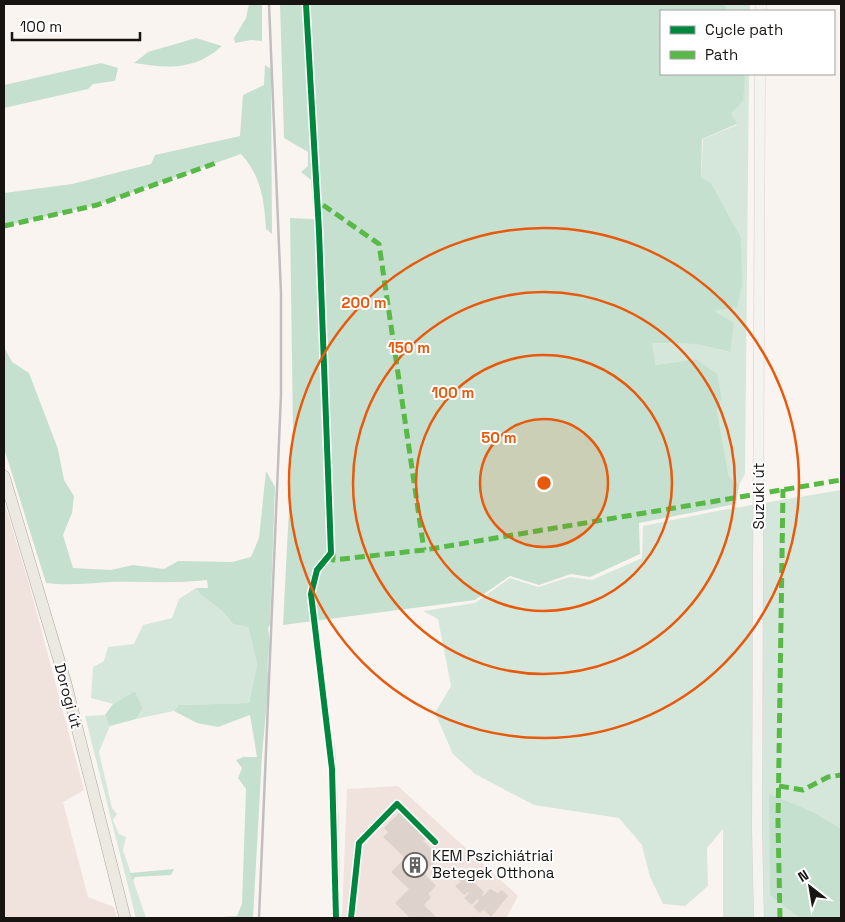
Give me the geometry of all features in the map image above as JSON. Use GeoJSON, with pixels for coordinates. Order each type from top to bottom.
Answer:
{"type":"FeatureCollection","features":[{"type":"Feature","properties":{"kind":"main road","name":"Suzuki út"},"geometry":{"type":"LineString","coordinates":[[759,918],[757,828],[760,75]]}},
{"type":"Feature","properties":{"kind":"main road","name":"Dorogi út"},"geometry":{"type":"LineString","coordinates":[[4,476],[64,680],[125,918]]}},
{"type":"Feature","properties":{"kind":"street"},"geometry":{"type":"LineString","coordinates":[[331,746],[335,828],[336,918]]}},
{"type":"Feature","properties":{"kind":"street"},"geometry":{"type":"LineString","coordinates":[[351,918],[359,843],[397,804],[435,842]]}},
{"type":"Feature","properties":{"kind":"shaded area"},"geometry":{"type":"Polygon","coordinates":[[[4,501],[29,584],[84,790],[63,802],[88,897],[114,907],[117,918],[4,918],[4,501]]]}},
{"type":"Feature","properties":{"kind":"shaded area"},"geometry":{"type":"Polygon","coordinates":[[[398,786],[518,896],[506,918],[342,918],[347,789],[398,786]]]}},
{"type":"Feature","properties":{"kind":"green space"},"geometry":{"type":"Polygon","coordinates":[[[249,4],[262,4],[262,41],[251,40],[235,43],[234,38],[246,18],[249,4]]]}},
{"type":"Feature","properties":{"kind":"green space"},"geometry":{"type":"Polygon","coordinates":[[[280,4],[725,4],[727,10],[660,10],[660,75],[743,75],[745,77],[743,101],[731,113],[737,124],[702,139],[701,177],[711,183],[741,238],[742,284],[737,307],[714,311],[734,323],[730,352],[695,344],[652,343],[656,365],[696,359],[717,374],[722,399],[717,410],[729,477],[739,485],[736,504],[639,523],[640,554],[590,577],[571,574],[539,585],[510,576],[475,600],[283,625],[293,430],[290,218],[314,219],[311,180],[301,172],[308,166],[308,152],[284,138],[280,4]]]}},
{"type":"Feature","properties":{"kind":"green space"},"geometry":{"type":"Polygon","coordinates":[[[725,4],[750,4],[750,10],[727,10],[725,4]]]}},
{"type":"Feature","properties":{"kind":"green space"},"geometry":{"type":"Polygon","coordinates":[[[196,38],[222,46],[212,54],[191,64],[158,66],[134,63],[148,52],[196,38]]]}},
{"type":"Feature","properties":{"kind":"green space"},"geometry":{"type":"Polygon","coordinates":[[[101,63],[118,68],[115,81],[93,84],[88,89],[4,108],[4,85],[101,63]]]}},
{"type":"Feature","properties":{"kind":"green space"},"geometry":{"type":"Polygon","coordinates":[[[265,65],[271,69],[272,234],[266,229],[264,208],[257,179],[248,162],[241,154],[97,205],[4,226],[4,193],[72,184],[151,164],[155,155],[240,136],[243,95],[264,85],[265,65]]]}},
{"type":"Feature","properties":{"kind":"green space"},"geometry":{"type":"Polygon","coordinates":[[[743,75],[749,75],[745,474],[739,485],[729,477],[717,410],[722,399],[696,359],[656,365],[652,343],[695,344],[729,352],[714,311],[711,183],[701,177],[703,139],[737,125],[731,113],[745,77],[743,75]]]}},
{"type":"Feature","properties":{"kind":"green space"},"geometry":{"type":"Polygon","coordinates":[[[4,347],[12,362],[29,373],[58,449],[64,480],[74,496],[72,513],[63,535],[73,568],[111,570],[133,565],[164,569],[178,561],[232,562],[251,557],[259,538],[266,471],[275,487],[270,624],[268,629],[269,680],[262,755],[253,918],[206,918],[237,916],[242,904],[246,789],[238,778],[242,768],[236,760],[243,757],[257,757],[250,715],[218,727],[197,723],[174,711],[179,705],[249,703],[257,664],[248,627],[233,624],[222,611],[200,594],[196,588],[208,588],[207,580],[183,582],[46,583],[4,448],[4,347]]]}},
{"type":"Feature","properties":{"kind":"green space"},"geometry":{"type":"Polygon","coordinates":[[[841,490],[841,918],[723,918],[723,829],[707,848],[708,886],[685,906],[663,904],[650,877],[642,845],[619,818],[534,805],[475,774],[453,754],[435,713],[451,686],[438,619],[423,611],[475,603],[510,578],[538,587],[570,577],[592,580],[642,558],[643,526],[722,510],[841,490]]]}},
{"type":"Feature","properties":{"kind":"green space"},"geometry":{"type":"Polygon","coordinates":[[[196,588],[200,594],[222,611],[233,624],[248,627],[257,664],[249,703],[180,705],[174,711],[136,719],[143,708],[135,691],[113,704],[91,698],[93,667],[104,661],[108,647],[134,644],[143,625],[172,618],[179,599],[196,588]]]}},
{"type":"Feature","properties":{"kind":"green space"},"geometry":{"type":"Polygon","coordinates":[[[135,691],[143,708],[136,719],[110,726],[105,715],[113,704],[135,691]]]}},
{"type":"Feature","properties":{"kind":"green space"},"geometry":{"type":"Polygon","coordinates":[[[105,715],[110,726],[99,752],[112,808],[117,814],[113,820],[119,834],[126,837],[123,850],[146,918],[136,918],[85,716],[105,715]]]}},
{"type":"Feature","properties":{"kind":"green space"},"geometry":{"type":"Polygon","coordinates":[[[769,794],[813,812],[841,829],[841,918],[800,918],[770,895],[769,794]]]}},
{"type":"Feature","properties":{"kind":"green space"},"geometry":{"type":"Polygon","coordinates":[[[174,869],[171,875],[135,877],[133,881],[130,873],[174,869]]]}},
{"type":"Feature","properties":{"kind":"building","name":"KEM Pszichiátriai Betegek Otthona"},"geometry":{"type":"Polygon","coordinates":[[[400,812],[426,838],[423,841],[440,857],[424,873],[436,886],[428,894],[431,897],[424,905],[437,918],[410,918],[395,903],[409,889],[391,872],[405,858],[383,837],[388,832],[384,828],[400,812]]]}},
{"type":"Feature","properties":{"kind":"building"},"geometry":{"type":"Polygon","coordinates":[[[464,873],[484,892],[483,896],[490,889],[498,893],[502,890],[508,896],[491,917],[484,910],[489,905],[480,913],[473,907],[479,901],[477,899],[472,905],[464,898],[469,893],[464,895],[455,886],[461,882],[458,879],[464,873]]]}},
{"type":"Feature","properties":{"kind":"railway"},"geometry":{"type":"LineString","coordinates":[[259,918],[281,394],[281,294],[269,4]]}},
{"type":"Feature","properties":{"kind":"marked path"},"geometry":{"type":"LineString","coordinates":[[4,226],[97,205],[216,163]]}},
{"type":"Feature","properties":{"kind":"marked path"},"geometry":{"type":"LineString","coordinates":[[323,205],[379,244],[424,550]]}},
{"type":"Feature","properties":{"kind":"marked path"},"geometry":{"type":"LineString","coordinates":[[333,552],[333,560],[424,550],[841,480]]}},
{"type":"Feature","properties":{"kind":"marked path"},"geometry":{"type":"LineString","coordinates":[[780,918],[778,822],[783,489]]}},
{"type":"Feature","properties":{"kind":"marked path"},"geometry":{"type":"LineString","coordinates":[[779,786],[803,790],[828,777],[841,775]]}},
{"type":"Feature","properties":{"kind":"cycle path"},"geometry":{"type":"LineString","coordinates":[[306,4],[319,231],[331,553],[317,570],[311,594],[332,769],[336,918]]}},
{"type":"Feature","properties":{"kind":"cycle path"},"geometry":{"type":"LineString","coordinates":[[351,918],[359,843],[397,804],[435,842]]}},
{"type":"Feature","properties":{"kind":"place","name":"KEM Pszichiátriai Betegek Otthona"},"geometry":{"type":"Point","coordinates":[415,865]}}]}
